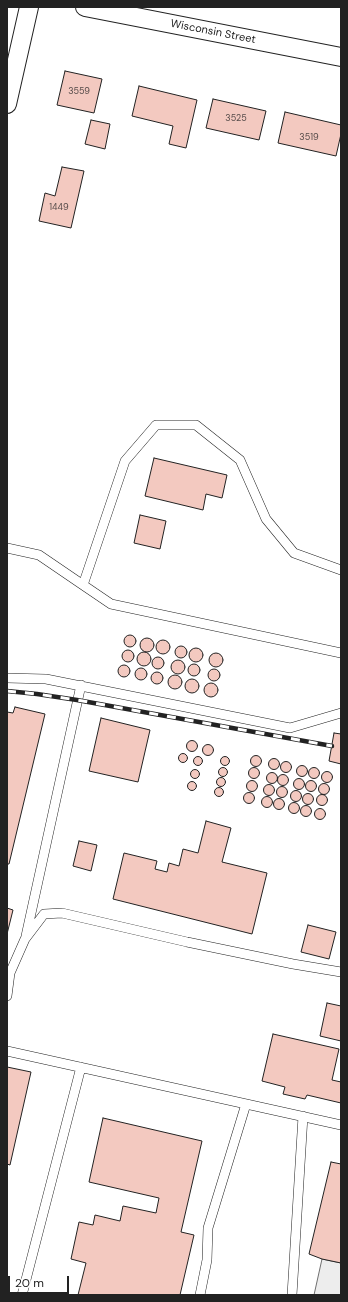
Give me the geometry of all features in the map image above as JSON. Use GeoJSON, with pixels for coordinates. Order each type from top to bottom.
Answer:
{"type":"FeatureCollection","features":[{"type":"Feature","properties":{"kind":"street"},"geometry":{"type":"LineString","coordinates":[[7,104],[29,7]]}},
{"type":"Feature","properties":{"kind":"street","name":"Wisconsin Street"},"geometry":{"type":"LineString","coordinates":[[85,7],[341,56]]}},
{"type":"Feature","properties":{"kind":"lane"},"geometry":{"type":"LineString","coordinates":[[83,584],[125,461],[156,424],[196,425],[240,460],[266,519],[294,553],[341,570]]}},
{"type":"Feature","properties":{"kind":"lane"},"geometry":{"type":"LineString","coordinates":[[7,548],[39,555],[111,604],[341,653]]}},
{"type":"Feature","properties":{"kind":"lane"},"geometry":{"type":"LineString","coordinates":[[7,678],[46,678],[290,728],[341,713]]}},
{"type":"Feature","properties":{"kind":"lane"},"geometry":{"type":"LineString","coordinates":[[7,996],[10,974],[25,939],[80,686]]}},
{"type":"Feature","properties":{"kind":"lane"},"geometry":{"type":"LineString","coordinates":[[25,939],[44,914],[62,913],[187,942],[293,964],[341,972]]}},
{"type":"Feature","properties":{"kind":"lane"},"geometry":{"type":"LineString","coordinates":[[7,1051],[341,1125]]}},
{"type":"Feature","properties":{"kind":"lane"},"geometry":{"type":"LineString","coordinates":[[22,1295],[80,1067]]}},
{"type":"Feature","properties":{"kind":"lane"},"geometry":{"type":"LineString","coordinates":[[200,1295],[207,1260],[208,1228],[246,1104]]}},
{"type":"Feature","properties":{"kind":"lane"},"geometry":{"type":"LineString","coordinates":[[292,1295],[303,1116]]}},
{"type":"Feature","properties":{"kind":"shaded area"},"geometry":{"type":"Polygon","coordinates":[[[322,1259],[341,1263],[341,1295],[314,1295],[322,1259]]]}},
{"type":"Feature","properties":{"kind":"building"},"geometry":{"type":"Polygon","coordinates":[[[65,71],[102,79],[94,113],[57,105],[65,71]]]}},
{"type":"Feature","properties":{"kind":"building"},"geometry":{"type":"Polygon","coordinates":[[[139,86],[197,100],[186,148],[169,144],[173,126],[132,116],[139,86]]]}},
{"type":"Feature","properties":{"kind":"building"},"geometry":{"type":"Polygon","coordinates":[[[213,99],[266,111],[259,140],[206,128],[213,99]]]}},
{"type":"Feature","properties":{"kind":"building"},"geometry":{"type":"Polygon","coordinates":[[[285,112],[341,125],[341,134],[336,156],[278,143],[285,112]]]}},
{"type":"Feature","properties":{"kind":"building"},"geometry":{"type":"Polygon","coordinates":[[[91,120],[110,124],[105,149],[85,144],[91,120]]]}},
{"type":"Feature","properties":{"kind":"building"},"geometry":{"type":"Polygon","coordinates":[[[62,167],[84,171],[71,228],[39,221],[45,193],[55,196],[62,167]]]}},
{"type":"Feature","properties":{"kind":"building"},"geometry":{"type":"Polygon","coordinates":[[[154,458],[227,475],[222,498],[206,494],[203,510],[145,496],[154,458]]]}},
{"type":"Feature","properties":{"kind":"building"},"geometry":{"type":"Polygon","coordinates":[[[140,515],[166,521],[160,549],[134,543],[140,515]]]}},
{"type":"Feature","properties":{"kind":"building"},"geometry":{"type":"Polygon","coordinates":[[[132,635],[135,636],[135,646],[128,647],[125,646],[124,639],[125,636],[132,635]]]}},
{"type":"Feature","properties":{"kind":"building"},"geometry":{"type":"Polygon","coordinates":[[[147,638],[152,640],[154,645],[152,650],[147,652],[142,650],[140,645],[142,640],[147,638]]]}},
{"type":"Feature","properties":{"kind":"building"},"geometry":{"type":"Polygon","coordinates":[[[163,640],[168,642],[170,647],[168,652],[163,654],[158,652],[156,647],[158,642],[163,640]]]}},
{"type":"Feature","properties":{"kind":"building"},"geometry":{"type":"Polygon","coordinates":[[[183,646],[186,647],[186,657],[179,658],[176,657],[175,650],[176,647],[183,646]]]}},
{"type":"Feature","properties":{"kind":"building"},"geometry":{"type":"Polygon","coordinates":[[[196,648],[201,650],[203,655],[201,660],[196,662],[191,660],[189,655],[191,650],[196,648]]]}},
{"type":"Feature","properties":{"kind":"building"},"geometry":{"type":"Polygon","coordinates":[[[130,650],[133,651],[133,661],[126,662],[123,661],[122,654],[123,651],[130,650]]]}},
{"type":"Feature","properties":{"kind":"building"},"geometry":{"type":"Polygon","coordinates":[[[144,652],[149,654],[151,659],[149,664],[144,666],[139,664],[137,659],[139,654],[144,652]]]}},
{"type":"Feature","properties":{"kind":"building"},"geometry":{"type":"Polygon","coordinates":[[[216,653],[221,655],[223,660],[221,665],[216,667],[211,665],[209,660],[211,655],[216,653]]]}},
{"type":"Feature","properties":{"kind":"building"},"geometry":{"type":"Polygon","coordinates":[[[160,657],[163,658],[163,668],[156,669],[153,668],[152,661],[153,658],[160,657]]]}},
{"type":"Feature","properties":{"kind":"building"},"geometry":{"type":"Polygon","coordinates":[[[178,660],[183,662],[185,667],[183,672],[178,674],[173,672],[171,667],[173,662],[178,660]]]}},
{"type":"Feature","properties":{"kind":"building"},"geometry":{"type":"Polygon","coordinates":[[[196,664],[199,665],[199,675],[192,676],[189,675],[188,668],[189,665],[196,664]]]}},
{"type":"Feature","properties":{"kind":"building"},"geometry":{"type":"Polygon","coordinates":[[[126,665],[129,666],[129,676],[122,677],[119,676],[118,669],[119,666],[126,665]]]}},
{"type":"Feature","properties":{"kind":"building"},"geometry":{"type":"Polygon","coordinates":[[[143,668],[146,669],[146,679],[139,680],[136,679],[135,672],[136,669],[143,668]]]}},
{"type":"Feature","properties":{"kind":"building"},"geometry":{"type":"Polygon","coordinates":[[[216,669],[219,670],[219,680],[212,681],[209,680],[208,673],[209,670],[216,669]]]}},
{"type":"Feature","properties":{"kind":"building"},"geometry":{"type":"Polygon","coordinates":[[[159,672],[162,673],[162,683],[155,684],[152,683],[151,676],[152,673],[159,672]]]}},
{"type":"Feature","properties":{"kind":"building"},"geometry":{"type":"Polygon","coordinates":[[[175,675],[180,677],[182,682],[180,687],[175,689],[170,687],[168,682],[170,677],[175,675]]]}},
{"type":"Feature","properties":{"kind":"building"},"geometry":{"type":"Polygon","coordinates":[[[192,679],[197,681],[199,686],[197,691],[192,693],[187,691],[185,686],[187,681],[192,679]]]}},
{"type":"Feature","properties":{"kind":"building"},"geometry":{"type":"Polygon","coordinates":[[[211,683],[216,685],[218,690],[216,695],[211,697],[206,695],[204,690],[206,685],[211,683]]]}},
{"type":"Feature","properties":{"kind":"building"},"geometry":{"type":"Polygon","coordinates":[[[15,707],[45,714],[9,864],[7,864],[7,712],[13,713],[15,707]]]}},
{"type":"Feature","properties":{"kind":"building"},"geometry":{"type":"Polygon","coordinates":[[[101,718],[150,730],[138,782],[89,771],[101,718]]]}},
{"type":"Feature","properties":{"kind":"building"},"geometry":{"type":"Polygon","coordinates":[[[334,733],[341,734],[341,764],[329,761],[334,733]]]}},
{"type":"Feature","properties":{"kind":"building"},"geometry":{"type":"Polygon","coordinates":[[[190,741],[194,741],[196,742],[196,750],[190,751],[187,748],[187,744],[190,741]]]}},
{"type":"Feature","properties":{"kind":"building"},"geometry":{"type":"Polygon","coordinates":[[[206,745],[210,745],[212,746],[212,754],[206,755],[203,752],[203,748],[206,745]]]}},
{"type":"Feature","properties":{"kind":"building"},"geometry":{"type":"Polygon","coordinates":[[[181,754],[185,754],[187,758],[185,762],[181,762],[179,760],[179,756],[181,754]]]}},
{"type":"Feature","properties":{"kind":"building"},"geometry":{"type":"Polygon","coordinates":[[[254,756],[258,756],[260,757],[260,765],[254,766],[251,763],[251,759],[254,756]]]}},
{"type":"Feature","properties":{"kind":"building"},"geometry":{"type":"Polygon","coordinates":[[[196,757],[200,757],[202,761],[200,765],[196,765],[194,763],[194,759],[196,757]]]}},
{"type":"Feature","properties":{"kind":"building"},"geometry":{"type":"Polygon","coordinates":[[[223,757],[227,757],[229,761],[227,765],[223,765],[221,763],[221,759],[223,757]]]}},
{"type":"Feature","properties":{"kind":"building"},"geometry":{"type":"Polygon","coordinates":[[[272,759],[276,759],[278,760],[278,768],[272,769],[269,766],[269,762],[272,759]]]}},
{"type":"Feature","properties":{"kind":"building"},"geometry":{"type":"Polygon","coordinates":[[[284,762],[288,762],[290,763],[290,771],[284,772],[281,769],[281,765],[284,762]]]}},
{"type":"Feature","properties":{"kind":"building"},"geometry":{"type":"Polygon","coordinates":[[[300,766],[304,766],[306,767],[306,775],[300,776],[297,773],[297,769],[300,766]]]}},
{"type":"Feature","properties":{"kind":"building"},"geometry":{"type":"Polygon","coordinates":[[[221,768],[225,768],[227,772],[225,776],[221,776],[219,774],[219,770],[221,768]]]}},
{"type":"Feature","properties":{"kind":"building"},"geometry":{"type":"Polygon","coordinates":[[[252,768],[256,768],[258,769],[258,777],[252,778],[249,775],[249,771],[252,768]]]}},
{"type":"Feature","properties":{"kind":"building"},"geometry":{"type":"Polygon","coordinates":[[[312,768],[316,768],[318,769],[318,777],[312,778],[309,775],[309,771],[312,768]]]}},
{"type":"Feature","properties":{"kind":"building"},"geometry":{"type":"Polygon","coordinates":[[[193,770],[197,770],[199,774],[197,778],[193,778],[191,776],[191,772],[193,770]]]}},
{"type":"Feature","properties":{"kind":"building"},"geometry":{"type":"Polygon","coordinates":[[[325,772],[329,772],[331,773],[331,781],[325,782],[322,779],[322,775],[325,772]]]}},
{"type":"Feature","properties":{"kind":"building"},"geometry":{"type":"Polygon","coordinates":[[[270,773],[274,773],[276,774],[276,782],[270,783],[267,780],[267,776],[270,773]]]}},
{"type":"Feature","properties":{"kind":"building"},"geometry":{"type":"Polygon","coordinates":[[[281,775],[285,775],[287,776],[287,784],[281,785],[278,782],[278,778],[281,775]]]}},
{"type":"Feature","properties":{"kind":"building"},"geometry":{"type":"Polygon","coordinates":[[[219,778],[223,778],[225,782],[223,786],[219,786],[217,784],[217,780],[219,778]]]}},
{"type":"Feature","properties":{"kind":"building"},"geometry":{"type":"Polygon","coordinates":[[[297,779],[301,779],[303,780],[303,788],[297,789],[294,786],[294,782],[297,779]]]}},
{"type":"Feature","properties":{"kind":"building"},"geometry":{"type":"Polygon","coordinates":[[[250,781],[254,781],[256,782],[256,790],[250,791],[247,788],[247,784],[250,781]]]}},
{"type":"Feature","properties":{"kind":"building"},"geometry":{"type":"Polygon","coordinates":[[[309,781],[313,781],[315,782],[315,790],[309,791],[306,788],[306,784],[309,781]]]}},
{"type":"Feature","properties":{"kind":"building"},"geometry":{"type":"Polygon","coordinates":[[[190,782],[194,782],[196,786],[194,790],[190,790],[188,788],[188,784],[190,782]]]}},
{"type":"Feature","properties":{"kind":"building"},"geometry":{"type":"Polygon","coordinates":[[[322,784],[326,784],[328,785],[328,793],[322,794],[319,791],[319,787],[322,784]]]}},
{"type":"Feature","properties":{"kind":"building"},"geometry":{"type":"Polygon","coordinates":[[[267,785],[271,785],[273,786],[273,794],[267,795],[264,792],[264,788],[267,785]]]}},
{"type":"Feature","properties":{"kind":"building"},"geometry":{"type":"Polygon","coordinates":[[[280,787],[284,787],[286,788],[286,796],[280,797],[277,794],[277,790],[280,787]]]}},
{"type":"Feature","properties":{"kind":"building"},"geometry":{"type":"Polygon","coordinates":[[[217,788],[221,788],[223,792],[221,796],[217,796],[215,794],[215,790],[217,788]]]}},
{"type":"Feature","properties":{"kind":"building"},"geometry":{"type":"Polygon","coordinates":[[[294,791],[298,791],[300,792],[300,800],[294,801],[291,798],[291,794],[294,791]]]}},
{"type":"Feature","properties":{"kind":"building"},"geometry":{"type":"Polygon","coordinates":[[[247,793],[251,793],[253,794],[253,802],[247,803],[244,800],[244,796],[247,793]]]}},
{"type":"Feature","properties":{"kind":"building"},"geometry":{"type":"Polygon","coordinates":[[[306,794],[310,794],[312,795],[312,803],[306,804],[303,801],[303,797],[306,794]]]}},
{"type":"Feature","properties":{"kind":"building"},"geometry":{"type":"Polygon","coordinates":[[[320,795],[324,795],[326,796],[326,804],[320,805],[317,802],[317,798],[320,795]]]}},
{"type":"Feature","properties":{"kind":"building"},"geometry":{"type":"Polygon","coordinates":[[[265,797],[269,797],[271,798],[271,806],[265,807],[262,804],[262,800],[265,797]]]}},
{"type":"Feature","properties":{"kind":"building"},"geometry":{"type":"Polygon","coordinates":[[[277,799],[281,799],[283,800],[283,808],[277,809],[274,806],[274,802],[277,799]]]}},
{"type":"Feature","properties":{"kind":"building"},"geometry":{"type":"Polygon","coordinates":[[[292,803],[296,803],[298,804],[298,812],[292,813],[289,810],[289,806],[292,803]]]}},
{"type":"Feature","properties":{"kind":"building"},"geometry":{"type":"Polygon","coordinates":[[[304,806],[308,806],[310,807],[310,815],[304,816],[301,813],[301,809],[304,806]]]}},
{"type":"Feature","properties":{"kind":"building"},"geometry":{"type":"Polygon","coordinates":[[[318,809],[322,809],[324,810],[324,818],[318,819],[315,816],[315,812],[318,809]]]}},
{"type":"Feature","properties":{"kind":"building"},"geometry":{"type":"Polygon","coordinates":[[[206,821],[231,828],[222,862],[267,873],[252,934],[113,899],[124,853],[157,861],[155,869],[167,872],[169,863],[179,866],[183,849],[198,853],[206,821]]]}},
{"type":"Feature","properties":{"kind":"building"},"geometry":{"type":"Polygon","coordinates":[[[79,841],[97,845],[91,871],[73,866],[79,841]]]}},
{"type":"Feature","properties":{"kind":"building"},"geometry":{"type":"Polygon","coordinates":[[[7,908],[13,910],[7,934],[7,908]]]}},
{"type":"Feature","properties":{"kind":"building"},"geometry":{"type":"Polygon","coordinates":[[[308,925],[336,932],[329,959],[301,952],[308,925]]]}},
{"type":"Feature","properties":{"kind":"building"},"geometry":{"type":"Polygon","coordinates":[[[327,1003],[341,1006],[341,1041],[320,1036],[327,1003]]]}},
{"type":"Feature","properties":{"kind":"building"},"geometry":{"type":"Polygon","coordinates":[[[273,1034],[339,1049],[332,1080],[341,1082],[341,1103],[307,1095],[305,1099],[283,1094],[285,1087],[262,1081],[273,1034]]]}},
{"type":"Feature","properties":{"kind":"building"},"geometry":{"type":"Polygon","coordinates":[[[7,1067],[31,1072],[10,1165],[7,1164],[7,1067]]]}},
{"type":"Feature","properties":{"kind":"building"},"geometry":{"type":"Polygon","coordinates":[[[103,1118],[202,1141],[181,1232],[194,1235],[180,1295],[78,1295],[86,1263],[71,1259],[79,1222],[93,1225],[95,1215],[120,1221],[123,1206],[156,1213],[159,1198],[89,1182],[103,1118]]]}},
{"type":"Feature","properties":{"kind":"building"},"geometry":{"type":"Polygon","coordinates":[[[331,1162],[341,1164],[341,1263],[322,1259],[309,1254],[331,1162]]]}},
{"type":"Feature","properties":{"kind":"railway"},"geometry":{"type":"LineString","coordinates":[[7,691],[77,700],[332,746]]}}]}
